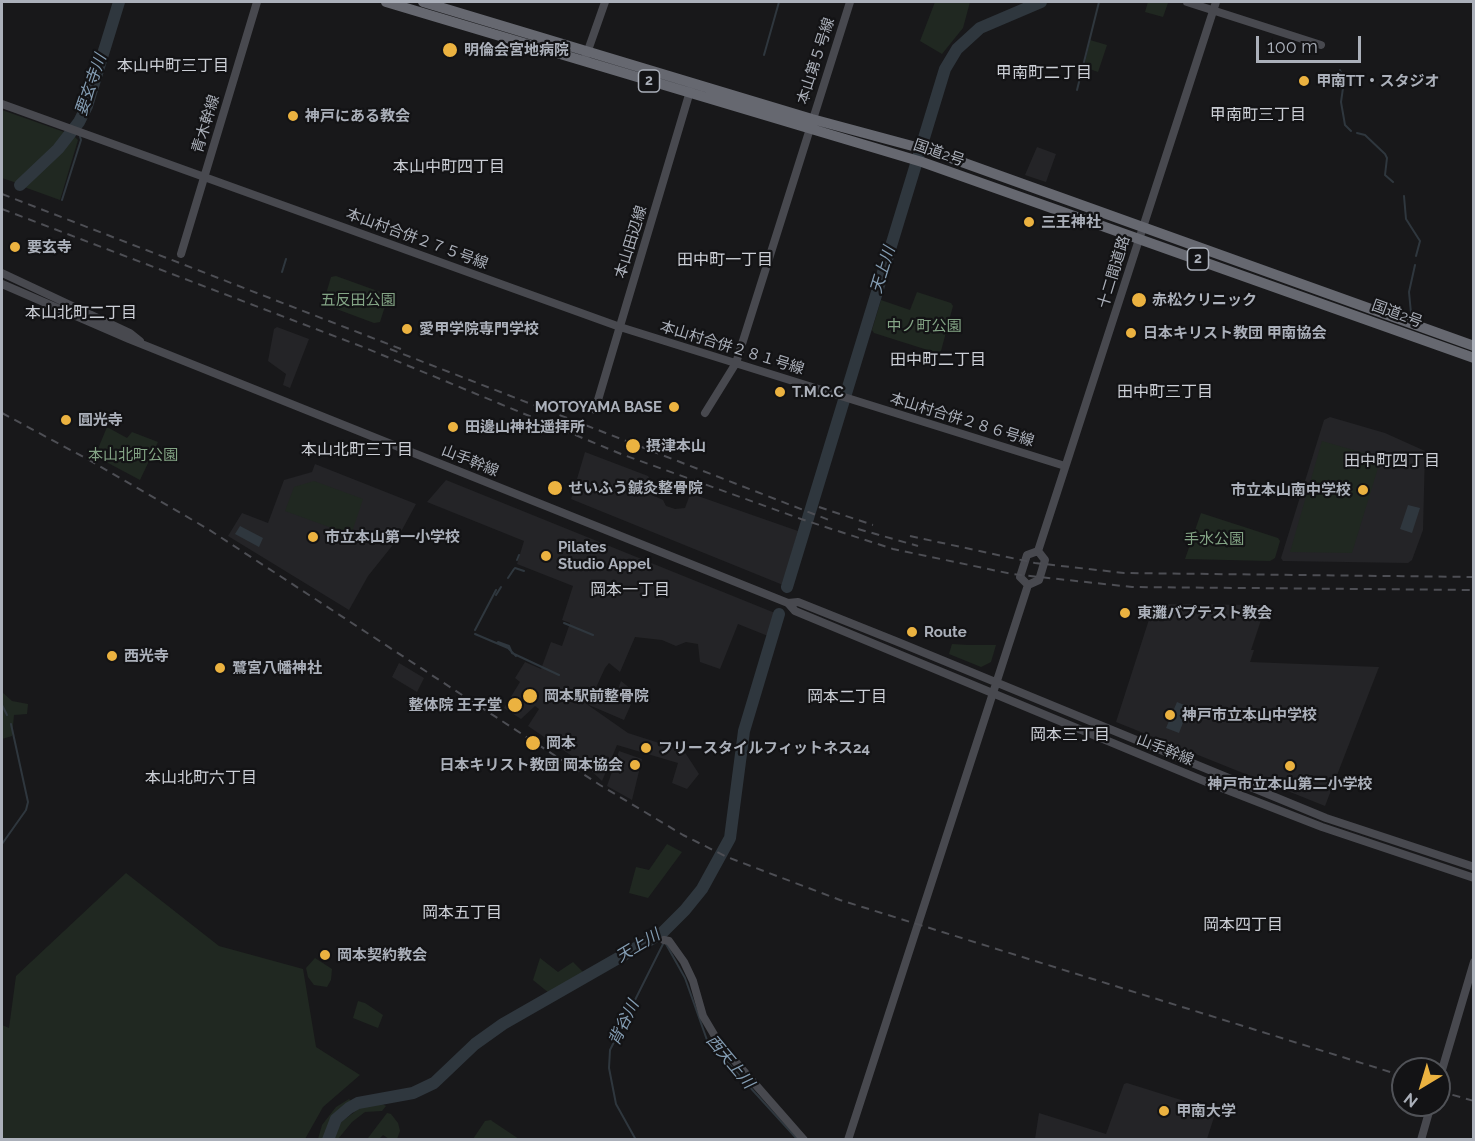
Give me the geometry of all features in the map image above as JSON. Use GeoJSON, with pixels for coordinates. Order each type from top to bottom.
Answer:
{"type":"FeatureCollection","features":[{"type":"Feature","properties":{"kind":"highway","name":"国道2号"},"geometry":{"type":"LineString","coordinates":[[386,2],[586,56]]}},
{"type":"Feature","properties":{"kind":"highway","name":"国道2号"},"geometry":{"type":"LineString","coordinates":[[423,2],[586,56],[811,124],[1473,346]]}},
{"type":"Feature","properties":{"kind":"highway","name":"国道2号"},"geometry":{"type":"LineString","coordinates":[[811,124],[922,148],[1473,358]]}},
{"type":"Feature","properties":{"kind":"street","name":"青木幹線"},"geometry":{"type":"LineString","coordinates":[[181,254],[257,2]]}},
{"type":"Feature","properties":{"kind":"street"},"geometry":{"type":"LineString","coordinates":[[586,56],[605,2]]}},
{"type":"Feature","properties":{"kind":"street","name":"本山第５号線"},"geometry":{"type":"LineString","coordinates":[[705,413],[736,363],[850,2]]}},
{"type":"Feature","properties":{"kind":"street"},"geometry":{"type":"LineString","coordinates":[[1187,2],[1214,5],[1321,45]]}},
{"type":"Feature","properties":{"kind":"street","name":"十二間道路"},"geometry":{"type":"LineString","coordinates":[[1038,551],[1214,5]]}},
{"type":"Feature","properties":{"kind":"street","name":"本山田辺線"},"geometry":{"type":"LineString","coordinates":[[595,410],[691,88]]}},
{"type":"Feature","properties":{"kind":"street","name":"本山村合併２７５号線"},"geometry":{"type":"LineString","coordinates":[[2,104],[620,327]]}},
{"type":"Feature","properties":{"kind":"street","name":"山手幹線"},"geometry":{"type":"LineString","coordinates":[[2,273],[133,334],[143,343]]}},
{"type":"Feature","properties":{"kind":"street","name":"山手幹線"},"geometry":{"type":"LineString","coordinates":[[2,284],[788,603],[795,611],[1188,774],[1322,827],[1473,878]]}},
{"type":"Feature","properties":{"kind":"street","name":"本山村合併２８１号線"},"geometry":{"type":"LineString","coordinates":[[620,327],[850,399]]}},
{"type":"Feature","properties":{"kind":"street","name":"本山村合併２８６号線"},"geometry":{"type":"LineString","coordinates":[[850,399],[1065,466]]}},
{"type":"Feature","properties":{"kind":"street","name":"十二間道路"},"geometry":{"type":"LineString","coordinates":[[855,1123],[1028,585],[1039,580],[1045,560],[1038,551]]}},
{"type":"Feature","properties":{"kind":"street","name":"十二間道路"},"geometry":{"type":"LineString","coordinates":[[1028,585],[1020,577],[1027,555],[1038,551]]}},
{"type":"Feature","properties":{"kind":"street","name":"山手幹線"},"geometry":{"type":"LineString","coordinates":[[788,603],[798,602],[1326,818],[1473,867]]}},
{"type":"Feature","properties":{"kind":"street"},"geometry":{"type":"LineString","coordinates":[[664,940],[669,941],[684,962],[693,981],[703,1016],[719,1043],[804,1140]]}},
{"type":"Feature","properties":{"kind":"street"},"geometry":{"type":"LineString","coordinates":[[1446,1057],[1473,962]]}},
{"type":"Feature","properties":{"kind":"street"},"geometry":{"type":"LineString","coordinates":[[1421,1140],[1428,1117]]}},
{"type":"Feature","properties":{"kind":"street"},"geometry":{"type":"LineString","coordinates":[[848,1140],[855,1123]]}},
{"type":"Feature","properties":{"kind":"street"},"geometry":{"type":"LineString","coordinates":[[855,1123],[855,1140]]}},
{"type":"Feature","properties":{"kind":"shaded area"},"geometry":{"type":"Polygon","coordinates":[[[1037,147],[1056,154],[1046,182],[1025,175],[1037,147]]]}},
{"type":"Feature","properties":{"kind":"shaded area"},"geometry":{"type":"Polygon","coordinates":[[[277,327],[309,339],[290,388],[283,385],[286,374],[268,361],[274,329],[277,327]]]}},
{"type":"Feature","properties":{"kind":"shaded area","name":"市立本山南中学校"},"geometry":{"type":"Polygon","coordinates":[[[1330,417],[1385,433],[1425,451],[1423,530],[1412,560],[1408,563],[1283,561],[1281,558],[1324,420],[1330,417]]]}},
{"type":"Feature","properties":{"kind":"shaded area"},"geometry":{"type":"Polygon","coordinates":[[[585,452],[648,476],[656,490],[654,496],[663,500],[666,506],[675,509],[685,508],[689,497],[695,495],[798,531],[783,585],[571,499],[585,452]]]}},
{"type":"Feature","properties":{"kind":"shaded area","name":"市立本山第一小学校"},"geometry":{"type":"Polygon","coordinates":[[[315,464],[416,504],[396,541],[368,576],[349,610],[228,536],[242,513],[268,523],[284,480],[312,472],[315,464]]]}},
{"type":"Feature","properties":{"kind":"shaded area"},"geometry":{"type":"Polygon","coordinates":[[[446,480],[775,613],[768,636],[738,624],[720,669],[700,662],[698,644],[686,642],[676,646],[662,640],[635,637],[620,672],[609,663],[605,668],[588,705],[628,733],[684,751],[699,774],[687,789],[672,783],[678,763],[617,745],[602,781],[585,765],[528,726],[539,709],[535,706],[521,719],[504,708],[520,682],[515,678],[525,662],[541,669],[551,642],[562,646],[570,623],[562,620],[573,586],[517,564],[524,541],[427,502],[446,480]]]}},
{"type":"Feature","properties":{"kind":"shaded area"},"geometry":{"type":"Polygon","coordinates":[[[1408,505],[1420,508],[1412,533],[1400,529],[1408,505]]]}},
{"type":"Feature","properties":{"kind":"shaded area"},"geometry":{"type":"Polygon","coordinates":[[[240,526],[263,538],[259,547],[235,534],[240,526]]]}},
{"type":"Feature","properties":{"kind":"shaded area"},"geometry":{"type":"Polygon","coordinates":[[[1154,604],[1262,605],[1265,608],[1251,650],[1254,650],[1250,662],[1379,667],[1325,806],[1116,722],[1154,604]]]}},
{"type":"Feature","properties":{"kind":"shaded area"},"geometry":{"type":"Polygon","coordinates":[[[399,663],[424,678],[417,692],[392,677],[399,663]]]}},
{"type":"Feature","properties":{"kind":"shaded area"},"geometry":{"type":"Polygon","coordinates":[[[621,681],[636,693],[624,720],[589,705],[594,693],[613,702],[621,681]]]}},
{"type":"Feature","properties":{"kind":"shaded area"},"geometry":{"type":"Polygon","coordinates":[[[1177,702],[1189,707],[1179,733],[1166,728],[1177,702]]]}},
{"type":"Feature","properties":{"kind":"shaded area"},"geometry":{"type":"Polygon","coordinates":[[[619,751],[642,759],[632,800],[607,786],[619,751]]]}},
{"type":"Feature","properties":{"kind":"shaded area","name":"甲南大学"},"geometry":{"type":"Polygon","coordinates":[[[1127,1083],[1213,1110],[1215,1114],[1207,1139],[1035,1139],[1039,1113],[1106,1134],[1124,1084],[1127,1083]]]}},
{"type":"Feature","properties":{"kind":"green space"},"geometry":{"type":"Polygon","coordinates":[[[935,2],[970,2],[963,28],[942,54],[920,41],[935,2]]]}},
{"type":"Feature","properties":{"kind":"green space"},"geometry":{"type":"Polygon","coordinates":[[[1148,2],[1168,3],[1163,17],[1145,12],[1148,2]]]}},
{"type":"Feature","properties":{"kind":"green space"},"geometry":{"type":"Polygon","coordinates":[[[1090,40],[1107,45],[1098,72],[1084,67],[1090,40]]]}},
{"type":"Feature","properties":{"kind":"green space"},"geometry":{"type":"Polygon","coordinates":[[[2,110],[67,133],[56,148],[17,183],[2,178],[2,110]]]}},
{"type":"Feature","properties":{"kind":"green space"},"geometry":{"type":"Polygon","coordinates":[[[73,135],[78,140],[60,200],[24,187],[73,135]]]}},
{"type":"Feature","properties":{"kind":"green space","name":"五反田公園"},"geometry":{"type":"Polygon","coordinates":[[[336,276],[386,294],[388,297],[380,322],[374,323],[323,304],[331,277],[336,276]]]}},
{"type":"Feature","properties":{"kind":"green space","name":"中ノ町公園"},"geometry":{"type":"Polygon","coordinates":[[[917,292],[951,303],[953,306],[941,351],[937,353],[874,333],[872,330],[881,300],[910,310],[917,292]]]}},
{"type":"Feature","properties":{"kind":"green space","name":"本山北町公園"},"geometry":{"type":"Polygon","coordinates":[[[107,427],[127,438],[132,432],[158,442],[140,480],[95,456],[107,427]]]}},
{"type":"Feature","properties":{"kind":"green space"},"geometry":{"type":"Polygon","coordinates":[[[1322,441],[1381,458],[1352,553],[1290,552],[1322,441]]]}},
{"type":"Feature","properties":{"kind":"green space"},"geometry":{"type":"Polygon","coordinates":[[[314,481],[363,499],[351,535],[285,511],[294,487],[314,481]]]}},
{"type":"Feature","properties":{"kind":"green space","name":"手水公園"},"geometry":{"type":"Polygon","coordinates":[[[1201,513],[1278,538],[1280,541],[1275,558],[1270,561],[1185,559],[1201,513]]]}},
{"type":"Feature","properties":{"kind":"green space"},"geometry":{"type":"Polygon","coordinates":[[[952,644],[996,645],[991,662],[981,667],[949,654],[952,644]]]}},
{"type":"Feature","properties":{"kind":"green space"},"geometry":{"type":"Polygon","coordinates":[[[2,692],[12,701],[28,704],[27,714],[14,715],[12,736],[2,739],[2,692]]]}},
{"type":"Feature","properties":{"kind":"green space"},"geometry":{"type":"Polygon","coordinates":[[[667,844],[682,852],[648,898],[629,893],[636,867],[649,870],[667,844]]]}},
{"type":"Feature","properties":{"kind":"green space"},"geometry":{"type":"Polygon","coordinates":[[[126,873],[219,946],[303,969],[316,1047],[360,1075],[323,1107],[305,1139],[2,1139],[2,1025],[9,1028],[16,976],[126,873]]]}},
{"type":"Feature","properties":{"kind":"green space"},"geometry":{"type":"Polygon","coordinates":[[[315,958],[332,969],[331,980],[327,987],[314,985],[308,977],[306,968],[315,958]]]}},
{"type":"Feature","properties":{"kind":"green space"},"geometry":{"type":"Polygon","coordinates":[[[540,958],[558,972],[573,962],[584,973],[549,993],[533,980],[540,958]]]}},
{"type":"Feature","properties":{"kind":"green space"},"geometry":{"type":"Polygon","coordinates":[[[358,1001],[383,1015],[378,1028],[353,1018],[358,1001]]]}},
{"type":"Feature","properties":{"kind":"green space"},"geometry":{"type":"Polygon","coordinates":[[[349,1099],[351,1101],[328,1125],[329,1131],[364,1105],[379,1102],[386,1106],[382,1111],[365,1112],[352,1122],[338,1139],[318,1139],[322,1125],[336,1107],[349,1099]]]}},
{"type":"Feature","properties":{"kind":"green space"},"geometry":{"type":"Polygon","coordinates":[[[387,1113],[391,1114],[398,1123],[400,1131],[397,1139],[389,1139],[383,1135],[379,1139],[368,1138],[387,1113]]]}},
{"type":"Feature","properties":{"kind":"green space"},"geometry":{"type":"Polygon","coordinates":[[[491,1120],[519,1139],[473,1139],[485,1121],[491,1120]]]}},
{"type":"Feature","properties":{"kind":"waterway","name":"要玄寺川"},"geometry":{"type":"LineString","coordinates":[[20,185],[58,149],[79,122],[87,106],[119,2]]}},
{"type":"Feature","properties":{"kind":"waterway"},"geometry":{"type":"LineString","coordinates":[[764,55],[779,2]]}},
{"type":"Feature","properties":{"kind":"waterway","name":"天上川"},"geometry":{"type":"LineString","coordinates":[[787,587],[945,69],[957,49],[980,28],[1041,2]]}},
{"type":"Feature","properties":{"kind":"waterway"},"geometry":{"type":"LineString","coordinates":[[1077,90],[1099,2]]}},
{"type":"Feature","properties":{"kind":"waterway"},"geometry":{"type":"LineString","coordinates":[[1340,70],[1344,81],[1341,102],[1345,125],[1351,131]]}},
{"type":"Feature","properties":{"kind":"waterway"},"geometry":{"type":"LineString","coordinates":[[62,200],[81,140],[79,133]]}},
{"type":"Feature","properties":{"kind":"waterway"},"geometry":{"type":"LineString","coordinates":[[1357,133],[1365,135],[1385,154],[1387,158],[1385,175],[1393,182]]}},
{"type":"Feature","properties":{"kind":"waterway"},"geometry":{"type":"LineString","coordinates":[[1404,196],[1406,219],[1420,241],[1416,256]]}},
{"type":"Feature","properties":{"kind":"waterway"},"geometry":{"type":"LineString","coordinates":[[282,272],[286,259]]}},
{"type":"Feature","properties":{"kind":"waterway"},"geometry":{"type":"LineString","coordinates":[[1411,313],[1409,292],[1415,265]]}},
{"type":"Feature","properties":{"kind":"waterway"},"geometry":{"type":"LineString","coordinates":[[517,560],[519,555]]}},
{"type":"Feature","properties":{"kind":"waterway"},"geometry":{"type":"LineString","coordinates":[[515,568],[524,571]]}},
{"type":"Feature","properties":{"kind":"waterway"},"geometry":{"type":"LineString","coordinates":[[508,578],[514,569]]}},
{"type":"Feature","properties":{"kind":"waterway"},"geometry":{"type":"LineString","coordinates":[[496,595],[501,587]]}},
{"type":"Feature","properties":{"kind":"waterway"},"geometry":{"type":"LineString","coordinates":[[475,630],[496,590]]}},
{"type":"Feature","properties":{"kind":"waterway","name":"天上川"},"geometry":{"type":"LineString","coordinates":[[328,1140],[336,1119],[349,1108],[358,1103],[413,1093],[434,1083],[475,1044],[503,1024],[662,933],[685,910],[702,889],[730,838],[744,731],[779,614]]}},
{"type":"Feature","properties":{"kind":"waterway"},"geometry":{"type":"LineString","coordinates":[[564,623],[593,635]]}},
{"type":"Feature","properties":{"kind":"waterway"},"geometry":{"type":"LineString","coordinates":[[475,634],[508,648],[516,656]]}},
{"type":"Feature","properties":{"kind":"waterway"},"geometry":{"type":"LineString","coordinates":[[498,642],[509,646],[512,653],[559,675]]}},
{"type":"Feature","properties":{"kind":"waterway"},"geometry":{"type":"LineString","coordinates":[[2,705],[7,715]]}},
{"type":"Feature","properties":{"kind":"waterway"},"geometry":{"type":"LineString","coordinates":[[2,844],[26,810],[28,802],[11,724]]}},
{"type":"Feature","properties":{"kind":"waterway","name":"背谷川"},"geometry":{"type":"LineString","coordinates":[[666,935],[667,929]]}},
{"type":"Feature","properties":{"kind":"waterway","name":"背谷川"},"geometry":{"type":"LineString","coordinates":[[636,1140],[616,1104],[609,1068],[610,1050],[664,942]]}},
{"type":"Feature","properties":{"kind":"waterway","name":"西天上川"},"geometry":{"type":"LineString","coordinates":[[666,944],[685,978],[707,1040],[798,1140]]}},
{"type":"Feature","properties":{"kind":"railway"},"geometry":{"type":"LineString","coordinates":[[2,194],[401,349]]}},
{"type":"Feature","properties":{"kind":"railway"},"geometry":{"type":"LineString","coordinates":[[2,209],[363,347],[621,454],[801,519],[893,549],[1012,574],[1132,587],[1474,590]]}},
{"type":"Feature","properties":{"kind":"railway"},"geometry":{"type":"LineString","coordinates":[[390,349],[829,520]]}},
{"type":"Feature","properties":{"kind":"railway"},"geometry":{"type":"LineString","coordinates":[[2,413],[208,529],[600,785],[683,835],[727,857],[840,900],[1391,1072]]}},
{"type":"Feature","properties":{"kind":"railway"},"geometry":{"type":"LineString","coordinates":[[819,507],[873,525]]}},
{"type":"Feature","properties":{"kind":"railway"},"geometry":{"type":"LineString","coordinates":[[858,529],[918,546]]}},
{"type":"Feature","properties":{"kind":"railway"},"geometry":{"type":"LineString","coordinates":[[910,536],[1035,563],[1124,573],[1474,577]]}},
{"type":"Feature","properties":{"kind":"railway"},"geometry":{"type":"LineString","coordinates":[[1451,1094],[1474,1101]]}},
{"type":"Feature","properties":{"kind":"place","name":"明倫会宮地病院"},"geometry":{"type":"Point","coordinates":[450,50]}},
{"type":"Feature","properties":{"kind":"place","name":"甲南TT・スタジオ"},"geometry":{"type":"Point","coordinates":[1304,81]}},
{"type":"Feature","properties":{"kind":"place","name":"神戸にある教会"},"geometry":{"type":"Point","coordinates":[293,116]}},
{"type":"Feature","properties":{"kind":"place","name":"三王神社"},"geometry":{"type":"Point","coordinates":[1029,222]}},
{"type":"Feature","properties":{"kind":"place","name":"要玄寺"},"geometry":{"type":"Point","coordinates":[15,247]}},
{"type":"Feature","properties":{"kind":"place","name":"赤松クリニック"},"geometry":{"type":"Point","coordinates":[1139,300]}},
{"type":"Feature","properties":{"kind":"place","name":"愛甲学院専門学校"},"geometry":{"type":"Point","coordinates":[407,329]}},
{"type":"Feature","properties":{"kind":"place","name":"日本キリスト教団 甲南協会"},"geometry":{"type":"Point","coordinates":[1131,333]}},
{"type":"Feature","properties":{"kind":"place","name":"T.M.C.C"},"geometry":{"type":"Point","coordinates":[780,392]}},
{"type":"Feature","properties":{"kind":"place","name":"MOTOYAMA BASE"},"geometry":{"type":"Point","coordinates":[674,407]}},
{"type":"Feature","properties":{"kind":"place","name":"圓光寺"},"geometry":{"type":"Point","coordinates":[66,420]}},
{"type":"Feature","properties":{"kind":"place","name":"田邊山神社遥拝所"},"geometry":{"type":"Point","coordinates":[453,427]}},
{"type":"Feature","properties":{"kind":"place","name":"摂津本山"},"geometry":{"type":"Point","coordinates":[633,446]}},
{"type":"Feature","properties":{"kind":"place","name":"せいふう鍼灸整骨院"},"geometry":{"type":"Point","coordinates":[555,488]}},
{"type":"Feature","properties":{"kind":"place","name":"市立本山南中学校"},"geometry":{"type":"Point","coordinates":[1363,490]}},
{"type":"Feature","properties":{"kind":"place","name":"市立本山第一小学校"},"geometry":{"type":"Point","coordinates":[313,537]}},
{"type":"Feature","properties":{"kind":"place","name":"Pilates Studio Appel"},"geometry":{"type":"Point","coordinates":[546,556]}},
{"type":"Feature","properties":{"kind":"place","name":"東灘バプテスト教会"},"geometry":{"type":"Point","coordinates":[1125,613]}},
{"type":"Feature","properties":{"kind":"place","name":"Route"},"geometry":{"type":"Point","coordinates":[912,632]}},
{"type":"Feature","properties":{"kind":"place","name":"西光寺"},"geometry":{"type":"Point","coordinates":[112,656]}},
{"type":"Feature","properties":{"kind":"place","name":"鷺宮八幡神社"},"geometry":{"type":"Point","coordinates":[220,668]}},
{"type":"Feature","properties":{"kind":"place","name":"岡本駅前整骨院"},"geometry":{"type":"Point","coordinates":[530,696]}},
{"type":"Feature","properties":{"kind":"place","name":"整体院 王子堂"},"geometry":{"type":"Point","coordinates":[515,705]}},
{"type":"Feature","properties":{"kind":"place","name":"神戸市立本山中学校"},"geometry":{"type":"Point","coordinates":[1170,715]}},
{"type":"Feature","properties":{"kind":"place","name":"岡本"},"geometry":{"type":"Point","coordinates":[533,743]}},
{"type":"Feature","properties":{"kind":"place","name":"フリースタイルフィットネス24"},"geometry":{"type":"Point","coordinates":[646,748]}},
{"type":"Feature","properties":{"kind":"place","name":"日本キリスト教団 岡本協会"},"geometry":{"type":"Point","coordinates":[635,765]}},
{"type":"Feature","properties":{"kind":"place","name":"神戸市立本山第二小学校"},"geometry":{"type":"Point","coordinates":[1290,766]}},
{"type":"Feature","properties":{"kind":"place","name":"岡本契約教会"},"geometry":{"type":"Point","coordinates":[325,955]}},
{"type":"Feature","properties":{"kind":"place","name":"甲南大学"},"geometry":{"type":"Point","coordinates":[1164,1111]}},
{"type":"Feature","properties":{"kind":"district","name":"本山中町三丁目"},"geometry":{"type":"Point","coordinates":[173,66]}},
{"type":"Feature","properties":{"kind":"district","name":"甲南町二丁目"},"geometry":{"type":"Point","coordinates":[1044,73]}},
{"type":"Feature","properties":{"kind":"district","name":"甲南町三丁目"},"geometry":{"type":"Point","coordinates":[1258,115]}},
{"type":"Feature","properties":{"kind":"district","name":"本山中町四丁目"},"geometry":{"type":"Point","coordinates":[449,167]}},
{"type":"Feature","properties":{"kind":"district","name":"田中町一丁目"},"geometry":{"type":"Point","coordinates":[725,260]}},
{"type":"Feature","properties":{"kind":"district","name":"本山北町二丁目"},"geometry":{"type":"Point","coordinates":[81,313]}},
{"type":"Feature","properties":{"kind":"district","name":"田中町二丁目"},"geometry":{"type":"Point","coordinates":[938,360]}},
{"type":"Feature","properties":{"kind":"district","name":"田中町三丁目"},"geometry":{"type":"Point","coordinates":[1165,392]}},
{"type":"Feature","properties":{"kind":"district","name":"本山北町三丁目"},"geometry":{"type":"Point","coordinates":[357,450]}},
{"type":"Feature","properties":{"kind":"district","name":"田中町四丁目"},"geometry":{"type":"Point","coordinates":[1392,461]}},
{"type":"Feature","properties":{"kind":"district","name":"岡本一丁目"},"geometry":{"type":"Point","coordinates":[630,590]}},
{"type":"Feature","properties":{"kind":"district","name":"岡本二丁目"},"geometry":{"type":"Point","coordinates":[847,697]}},
{"type":"Feature","properties":{"kind":"district","name":"岡本三丁目"},"geometry":{"type":"Point","coordinates":[1070,735]}},
{"type":"Feature","properties":{"kind":"district","name":"本山北町六丁目"},"geometry":{"type":"Point","coordinates":[201,778]}},
{"type":"Feature","properties":{"kind":"district","name":"岡本五丁目"},"geometry":{"type":"Point","coordinates":[462,913]}},
{"type":"Feature","properties":{"kind":"district","name":"岡本四丁目"},"geometry":{"type":"Point","coordinates":[1243,925]}}]}
